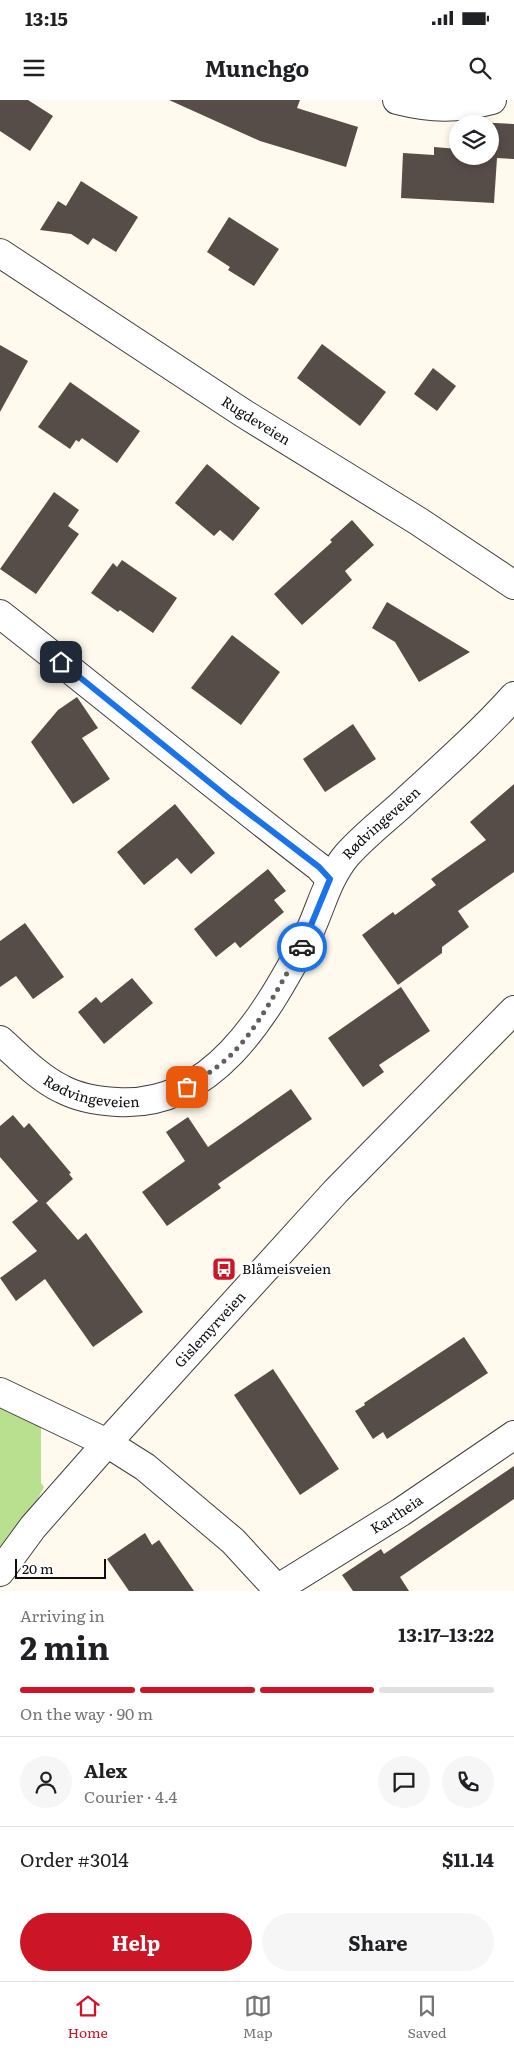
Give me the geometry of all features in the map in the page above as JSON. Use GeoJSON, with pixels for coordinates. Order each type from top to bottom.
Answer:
{"type":"FeatureCollection","features":[{"type":"Feature","properties":{"kind":"street"},"geometry":{"type":"LineString","coordinates":[[397,100],[439,108],[469,106],[492,100]]}},
{"type":"Feature","properties":{"kind":"street","name":"Rugdeveien"},"geometry":{"type":"LineString","coordinates":[[0,253],[243,413],[455,545],[514,585]]}},
{"type":"Feature","properties":{"kind":"street"},"geometry":{"type":"LineString","coordinates":[[0,614],[107,698],[230,799],[319,867],[330,879]]}},
{"type":"Feature","properties":{"kind":"street","name":"Rødvingeveien"},"geometry":{"type":"LineString","coordinates":[[0,1040],[30,1068],[62,1089],[96,1101],[138,1104],[187,1087],[208,1074],[230,1055],[249,1033],[305,942],[330,879],[347,855],[469,742],[514,696]]}},
{"type":"Feature","properties":{"kind":"street","name":"Gislemyrveien"},"geometry":{"type":"LineString","coordinates":[[0,1572],[33,1528],[107,1444],[336,1191],[514,1010]]}},
{"type":"Feature","properties":{"kind":"street"},"geometry":{"type":"LineString","coordinates":[[0,1392],[107,1444]]}},
{"type":"Feature","properties":{"kind":"street","name":"Kartheia"},"geometry":{"type":"LineString","coordinates":[[107,1444],[145,1467],[191,1504],[233,1541],[278,1590],[401,1512],[514,1435]]}},
{"type":"Feature","properties":{"kind":"green space"},"geometry":{"type":"Polygon","coordinates":[[[0,1404],[41,1427],[41,1483],[44,1487],[0,1571],[0,1404]]]}},
{"type":"Feature","properties":{"kind":"building"},"geometry":{"type":"Polygon","coordinates":[[[0,100],[28,100],[53,116],[30,151],[0,131],[0,100]]]}},
{"type":"Feature","properties":{"kind":"building"},"geometry":{"type":"Polygon","coordinates":[[[169,100],[300,100],[297,108],[358,127],[346,167],[260,141],[169,100]]]}},
{"type":"Feature","properties":{"kind":"building"},"geometry":{"type":"Polygon","coordinates":[[[499,123],[514,124],[514,159],[499,158],[499,123]]]}},
{"type":"Feature","properties":{"kind":"building"},"geometry":{"type":"Polygon","coordinates":[[[434,147],[449,148],[449,165],[497,165],[494,203],[401,198],[403,153],[434,155],[434,147]]]}},
{"type":"Feature","properties":{"kind":"building"},"geometry":{"type":"Polygon","coordinates":[[[81,181],[138,217],[116,252],[93,238],[88,245],[71,234],[40,230],[58,201],[66,206],[81,181]]]}},
{"type":"Feature","properties":{"kind":"building"},"geometry":{"type":"Polygon","coordinates":[[[229,217],[279,249],[254,286],[228,270],[230,267],[207,252],[229,217]]]}},
{"type":"Feature","properties":{"kind":"building"},"geometry":{"type":"Polygon","coordinates":[[[322,344],[386,392],[360,426],[297,378],[322,344]]]}},
{"type":"Feature","properties":{"kind":"building"},"geometry":{"type":"Polygon","coordinates":[[[0,345],[28,361],[0,412],[0,345]]]}},
{"type":"Feature","properties":{"kind":"building"},"geometry":{"type":"Polygon","coordinates":[[[433,368],[456,386],[437,411],[414,394],[433,368]]]}},
{"type":"Feature","properties":{"kind":"building"},"geometry":{"type":"Polygon","coordinates":[[[70,382],[140,431],[117,463],[82,438],[79,442],[76,440],[70,449],[38,427],[70,382]]]}},
{"type":"Feature","properties":{"kind":"building"},"geometry":{"type":"Polygon","coordinates":[[[207,464],[260,508],[233,541],[220,530],[214,536],[175,503],[207,464]]]}},
{"type":"Feature","properties":{"kind":"building"},"geometry":{"type":"Polygon","coordinates":[[[54,492],[79,510],[68,526],[79,534],[36,594],[0,569],[54,492]]]}},
{"type":"Feature","properties":{"kind":"building"},"geometry":{"type":"Polygon","coordinates":[[[352,520],[374,545],[345,571],[352,580],[302,625],[274,594],[332,542],[330,540],[352,520]]]}},
{"type":"Feature","properties":{"kind":"building"},"geometry":{"type":"Polygon","coordinates":[[[122,560],[177,598],[153,633],[91,593],[113,563],[117,567],[122,560]]]}},
{"type":"Feature","properties":{"kind":"building"},"geometry":{"type":"Polygon","coordinates":[[[387,602],[470,652],[419,682],[395,642],[372,628],[387,602]]]}},
{"type":"Feature","properties":{"kind":"building"},"geometry":{"type":"Polygon","coordinates":[[[232,635],[280,672],[241,725],[191,688],[232,635]]]}},
{"type":"Feature","properties":{"kind":"building"},"geometry":{"type":"Polygon","coordinates":[[[77,697],[98,728],[82,738],[110,779],[73,804],[31,742],[58,710],[77,697]]]}},
{"type":"Feature","properties":{"kind":"building"},"geometry":{"type":"Polygon","coordinates":[[[353,724],[376,759],[325,792],[303,759],[353,724]]]}},
{"type":"Feature","properties":{"kind":"building"},"geometry":{"type":"Polygon","coordinates":[[[514,784],[514,872],[458,911],[469,927],[442,947],[442,953],[398,985],[362,935],[393,912],[395,915],[436,885],[431,879],[486,840],[470,822],[514,784]]]}},
{"type":"Feature","properties":{"kind":"building"},"geometry":{"type":"Polygon","coordinates":[[[175,804],[215,853],[191,874],[177,858],[144,885],[117,852],[175,804]]]}},
{"type":"Feature","properties":{"kind":"building"},"geometry":{"type":"Polygon","coordinates":[[[268,869],[286,891],[274,900],[284,912],[240,948],[235,942],[216,957],[194,929],[268,869]]]}},
{"type":"Feature","properties":{"kind":"building"},"geometry":{"type":"Polygon","coordinates":[[[25,923],[64,977],[33,999],[16,976],[0,987],[0,941],[25,923]]]}},
{"type":"Feature","properties":{"kind":"building"},"geometry":{"type":"Polygon","coordinates":[[[132,978],[153,1003],[104,1044],[78,1012],[96,997],[101,1003],[132,978]]]}},
{"type":"Feature","properties":{"kind":"building"},"geometry":{"type":"Polygon","coordinates":[[[401,987],[430,1031],[379,1065],[384,1072],[363,1087],[328,1038],[401,987]]]}},
{"type":"Feature","properties":{"kind":"building"},"geometry":{"type":"Polygon","coordinates":[[[291,1089],[312,1119],[218,1184],[221,1188],[167,1226],[142,1192],[185,1161],[166,1132],[188,1117],[208,1147],[291,1089]]]}},
{"type":"Feature","properties":{"kind":"building"},"geometry":{"type":"Polygon","coordinates":[[[13,1115],[24,1128],[29,1123],[71,1173],[69,1174],[73,1179],[46,1203],[78,1240],[86,1233],[143,1312],[93,1347],[45,1279],[16,1301],[0,1278],[37,1251],[12,1222],[38,1201],[0,1157],[0,1126],[13,1115]]]}},
{"type":"Feature","properties":{"kind":"building"},"geometry":{"type":"Polygon","coordinates":[[[464,1337],[488,1373],[387,1439],[383,1432],[373,1439],[355,1411],[365,1405],[364,1403],[464,1337]]]}},
{"type":"Feature","properties":{"kind":"building"},"geometry":{"type":"Polygon","coordinates":[[[273,1369],[339,1469],[300,1495],[234,1395],[273,1369]]]}},
{"type":"Feature","properties":{"kind":"building"},"geometry":{"type":"Polygon","coordinates":[[[514,1466],[514,1499],[400,1577],[409,1591],[353,1591],[342,1575],[381,1549],[384,1554],[514,1466]]]}},
{"type":"Feature","properties":{"kind":"building"},"geometry":{"type":"Polygon","coordinates":[[[145,1533],[152,1545],[159,1540],[194,1591],[129,1591],[107,1559],[145,1533]]]}},
{"type":"Feature","properties":{"kind":"way so far"},"geometry":{"type":"LineString","coordinates":[[187,1087],[208,1074],[230,1055],[249,1033],[302,947]]}},
{"type":"Feature","properties":{"kind":"place","name":"Blåmeisveien"},"geometry":{"type":"Point","coordinates":[224,1269]}},
{"type":"Feature","properties":{"kind":"route"},"geometry":{"type":"LineString","coordinates":[[61,662],[230,799],[319,867],[330,879],[302,947]]}}]}
